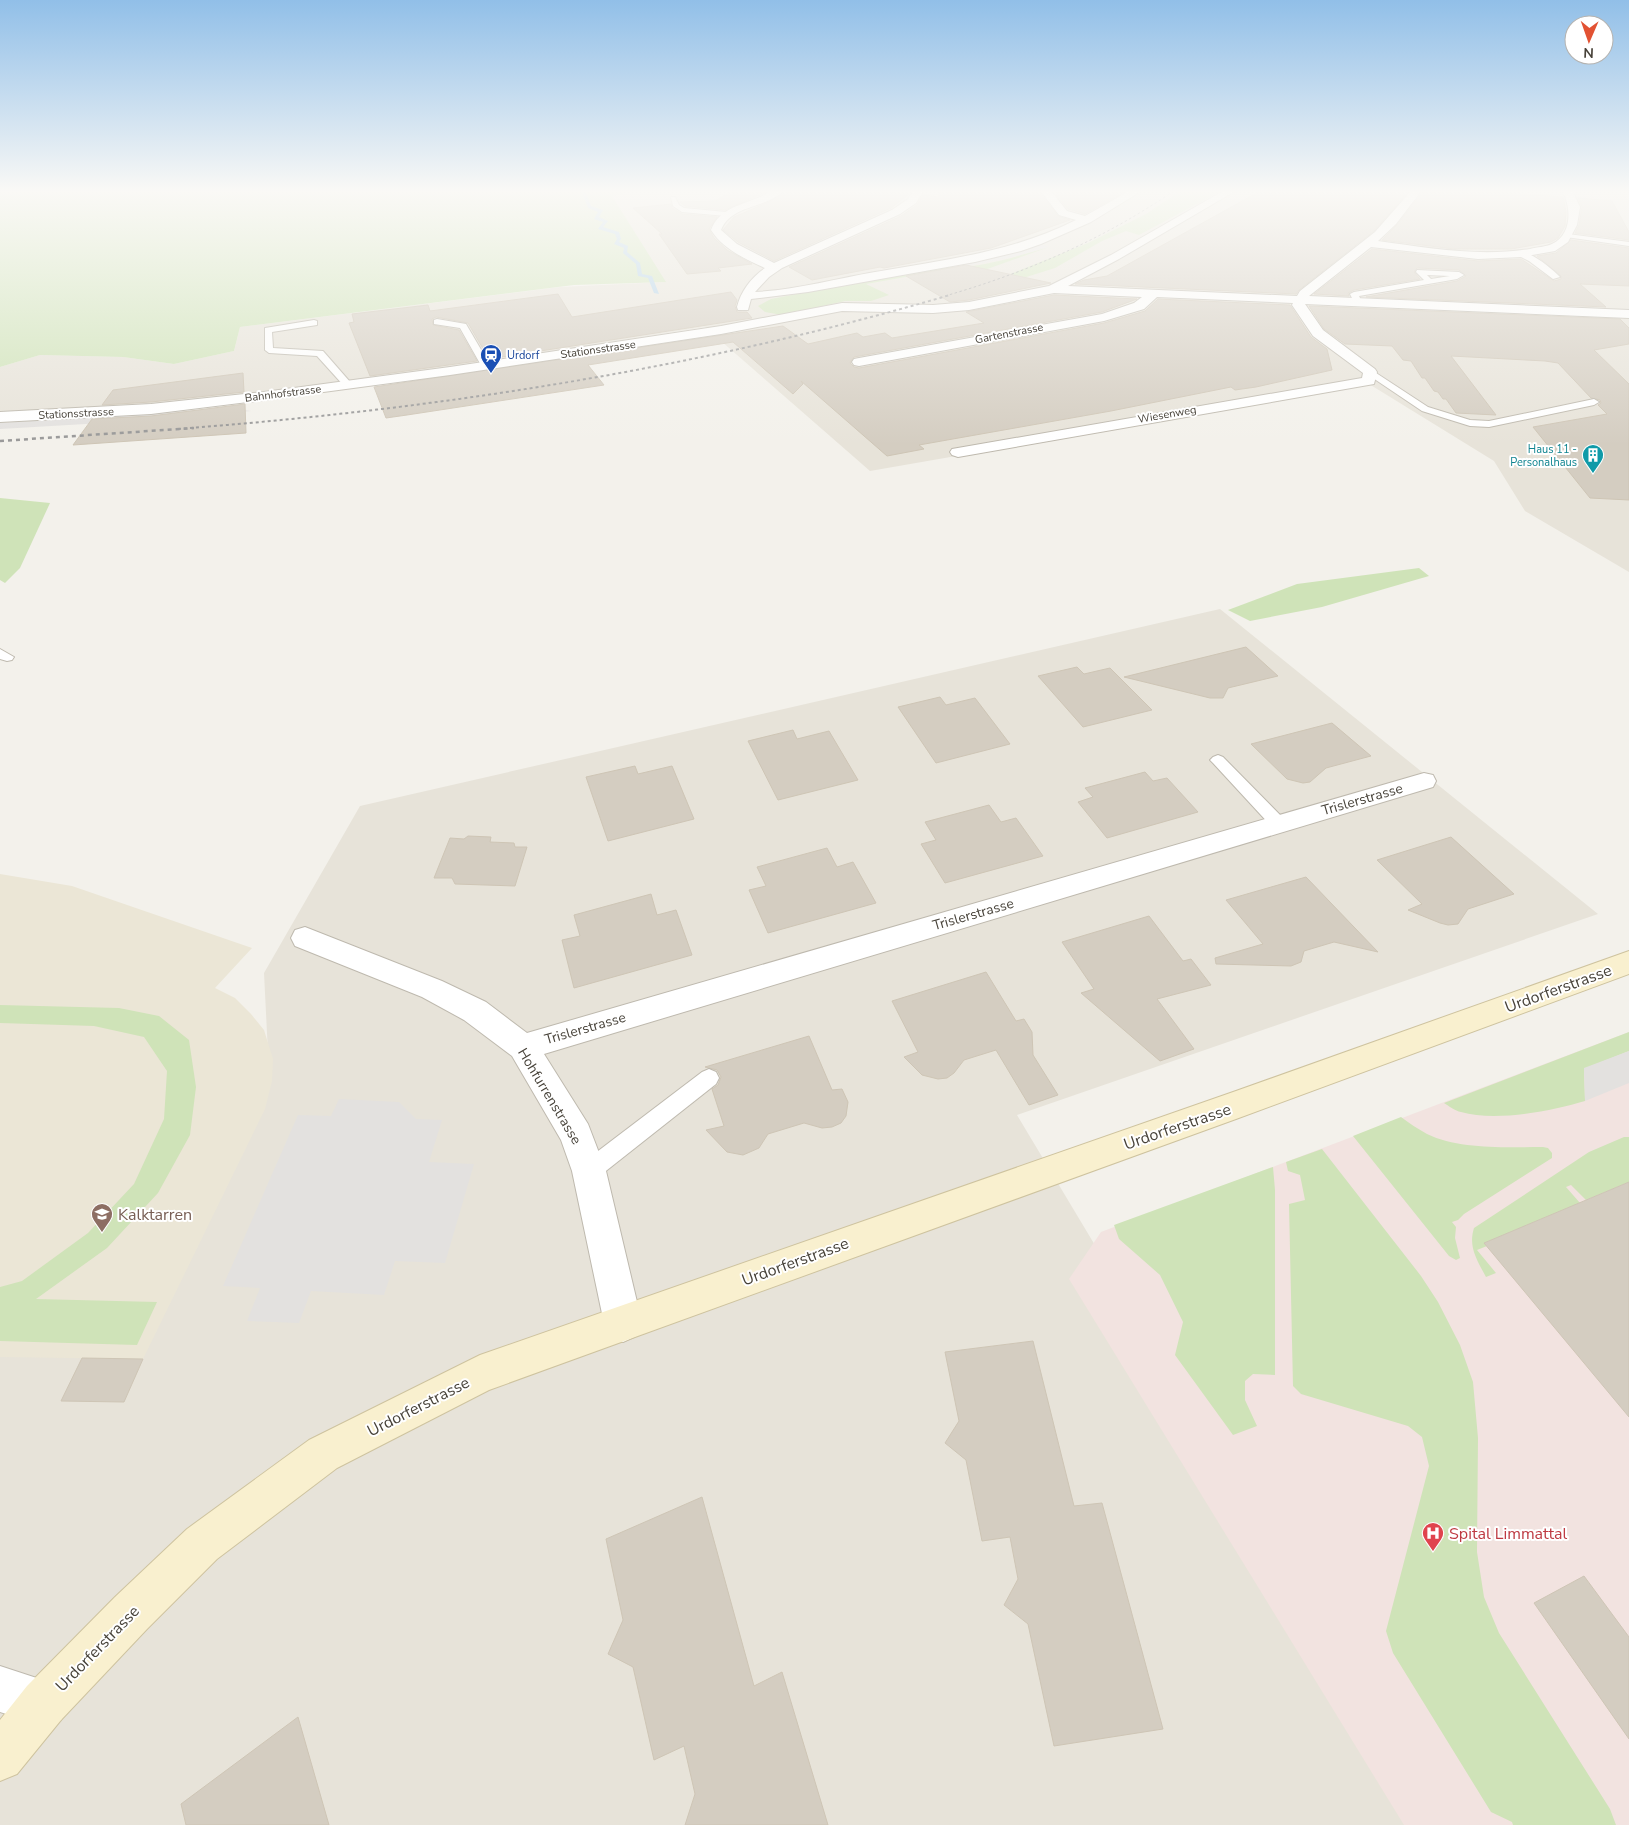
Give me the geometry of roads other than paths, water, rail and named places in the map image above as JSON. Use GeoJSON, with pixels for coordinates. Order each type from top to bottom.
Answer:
{"type":"FeatureCollection","features":[{"type":"Feature","properties":{"kind":"main road","name":"Urdorferstrasse"},"geometry":{"type":"LineString","coordinates":[[0,1757],[44,1703],[131,1613],[202,1544],[323,1454],[480,1374],[1236,1105],[1629,962]]}},
{"type":"Feature","properties":{"kind":"street"},"geometry":{"type":"LineString","coordinates":[[764,275],[755,283],[746,296],[743,306],[746,314],[754,324],[842,308],[933,309],[969,306],[1053,289],[1629,314]]}},
{"type":"Feature","properties":{"kind":"street"},"geometry":{"type":"LineString","coordinates":[[746,296],[778,294],[882,275]]}},
{"type":"Feature","properties":{"kind":"street"},"geometry":{"type":"LineString","coordinates":[[1053,289],[1080,275]]}},
{"type":"Feature","properties":{"kind":"street"},"geometry":{"type":"LineString","coordinates":[[1328,275],[1311,288],[1298,304],[1318,333],[1370,372]]}},
{"type":"Feature","properties":{"kind":"street","name":"Gartenstrasse"},"geometry":{"type":"LineString","coordinates":[[859,362],[1104,317],[1139,306],[1154,293]]}},
{"type":"Feature","properties":{"kind":"street","name":"Stationsstrasse"},"geometry":{"type":"LineString","coordinates":[[415,376],[754,324]]}},
{"type":"Feature","properties":{"kind":"street","name":"Wiesenweg"},"geometry":{"type":"LineString","coordinates":[[958,452],[1204,408],[1361,383],[1369,381],[1370,372]]}},
{"type":"Feature","properties":{"kind":"street","name":"Bahnhofstrasse"},"geometry":{"type":"LineString","coordinates":[[151,408],[415,376]]}},
{"type":"Feature","properties":{"kind":"street","name":"Stationsstrasse"},"geometry":{"type":"LineString","coordinates":[[0,417],[151,408]]}},
{"type":"Feature","properties":{"kind":"street","name":"Trislerstrasse"},"geometry":{"type":"LineString","coordinates":[[522,1047],[1424,781]]}},
{"type":"Feature","properties":{"kind":"street","name":"Hohfurrenstrasse"},"geometry":{"type":"LineString","coordinates":[[305,938],[432,989],[475,1011],[522,1047],[576,1134],[589,1172],[623,1323]]}},
{"type":"Feature","properties":{"kind":"street","name":"Urdorferstrasse"},"geometry":{"type":"LineString","coordinates":[[0,1688],[44,1703]]}},
{"type":"Feature","properties":{"kind":"lane"},"geometry":{"type":"LineString","coordinates":[[1358,302],[1354,294],[1430,282]]}},
{"type":"Feature","properties":{"kind":"lane"},"geometry":{"type":"LineString","coordinates":[[437,322],[463,326],[485,365]]}},
{"type":"Feature","properties":{"kind":"lane"},"geometry":{"type":"LineString","coordinates":[[314,323],[268,330],[269,350],[320,353],[348,384]]}},
{"type":"Feature","properties":{"kind":"lane"},"geometry":{"type":"LineString","coordinates":[[1370,372],[1425,409],[1470,423],[1489,424],[1594,402]]}},
{"type":"Feature","properties":{"kind":"lane"},"geometry":{"type":"LineString","coordinates":[[1218,760],[1279,824]]}},
{"type":"Feature","properties":{"kind":"lane"},"geometry":{"type":"LineString","coordinates":[[589,1172],[709,1078]]}},
{"type":"Feature","properties":{"kind":"waterway"},"geometry":{"type":"LineString","coordinates":[[641,275],[650,277],[657,293]]}},
{"type":"Feature","properties":{"kind":"railway"},"geometry":{"type":"LineString","coordinates":[[945,296],[1008,275]]}},
{"type":"Feature","properties":{"kind":"railway"},"geometry":{"type":"LineString","coordinates":[[178,429],[276,421],[373,410],[567,382],[664,365],[760,344],[950,295]]}},
{"type":"Feature","properties":{"kind":"railway"},"geometry":{"type":"LineString","coordinates":[[0,441],[194,428]]}},
{"type":"Feature","properties":{"kind":"place","name":"Urdorf"},"geometry":{"type":"Point","coordinates":[491,374]}},
{"type":"Feature","properties":{"kind":"place","name":"Haus 11 - Personalhaus"},"geometry":{"type":"Point","coordinates":[1593,474]}},
{"type":"Feature","properties":{"kind":"place","name":"Kalktarren"},"geometry":{"type":"Point","coordinates":[102,1233]}},
{"type":"Feature","properties":{"kind":"place","name":"Spital Limmattal"},"geometry":{"type":"Point","coordinates":[1433,1552]}}]}
